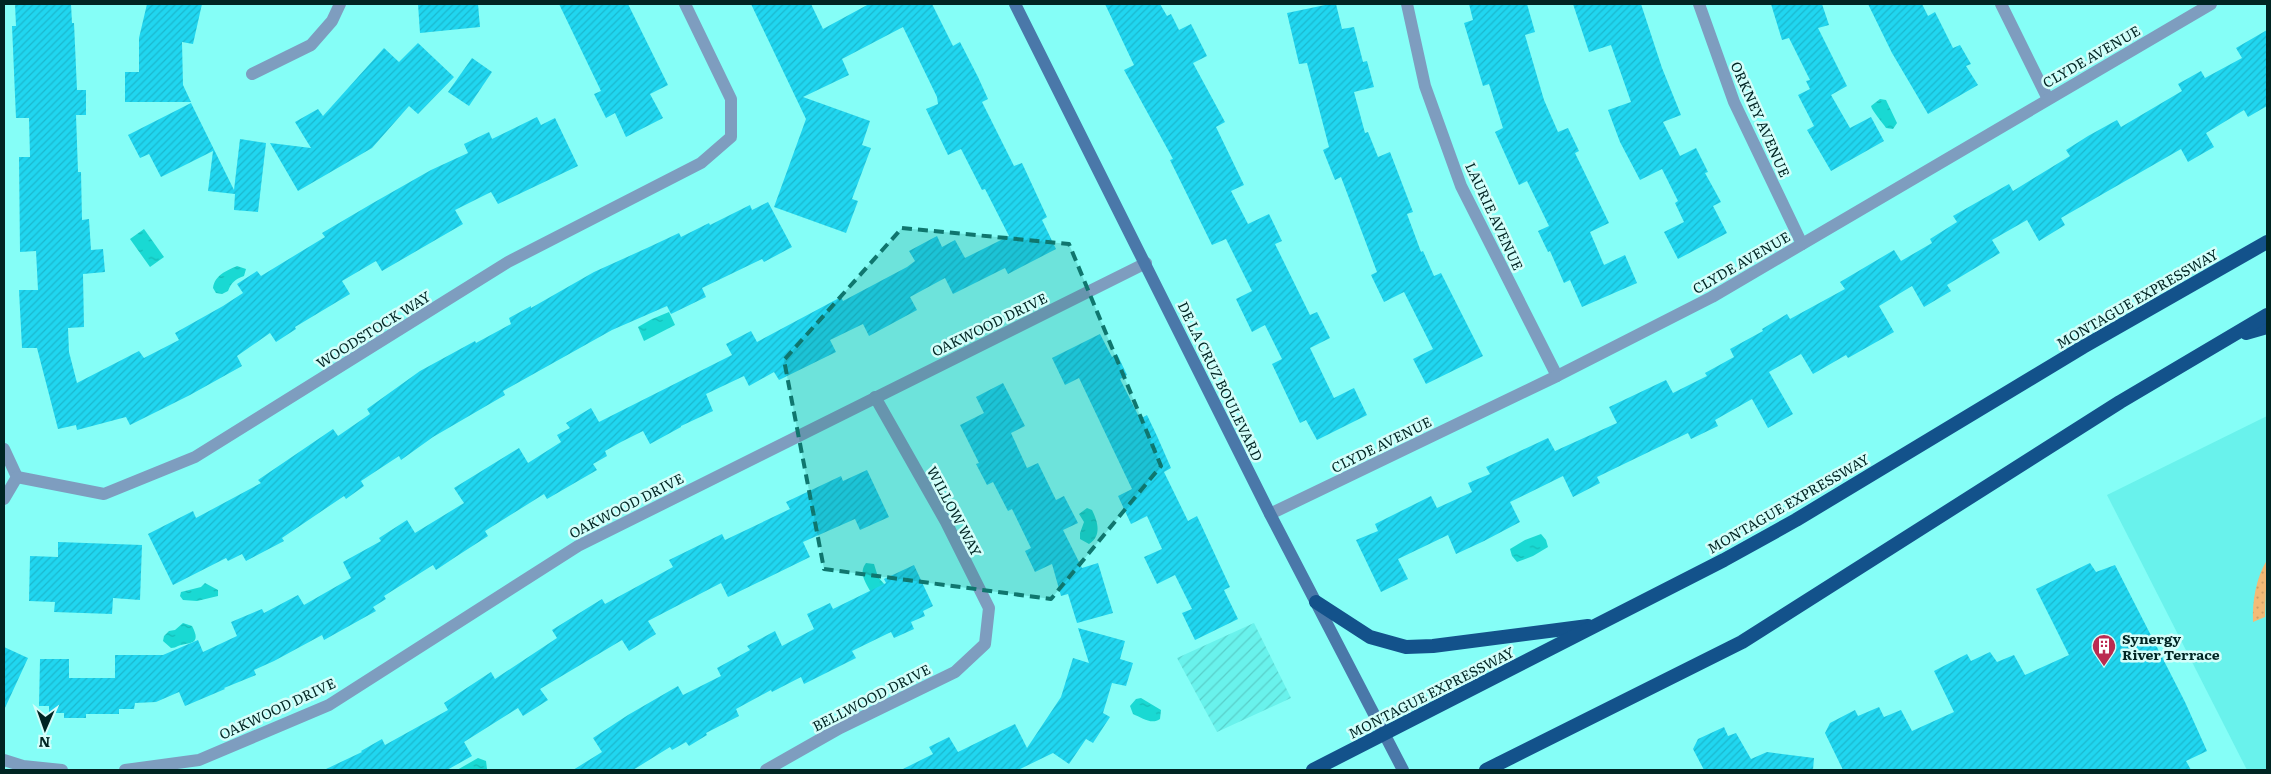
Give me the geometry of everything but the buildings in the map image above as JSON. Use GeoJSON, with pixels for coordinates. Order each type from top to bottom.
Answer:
{"type":"FeatureCollection","features":[{"type":"Feature","properties":{"kind":"highway","name":"MONTAGUE EXPRESSWAY"},"geometry":{"type":"LineString","coordinates":[[1313,770],[1724,560],[1788,525],[2083,347],[2267,242]]}},
{"type":"Feature","properties":{"kind":"highway"},"geometry":{"type":"LineString","coordinates":[[1486,770],[1742,642],[2113,407],[2267,315]]}},
{"type":"Feature","properties":{"kind":"highway"},"geometry":{"type":"LineString","coordinates":[[2226,338],[2267,327]]}},
{"type":"Feature","properties":{"kind":"highway"},"geometry":{"type":"LineString","coordinates":[[1316,602],[1370,637],[1406,647],[1433,646],[1598,624]]}},
{"type":"Feature","properties":{"kind":"main road","name":"DE LA CRUZ BOULEVARD"},"geometry":{"type":"LineString","coordinates":[[1015,4],[1270,514],[1386,734],[1403,770]]}},
{"type":"Feature","properties":{"kind":"street"},"geometry":{"type":"LineString","coordinates":[[252,74],[311,45],[332,21],[340,4]]}},
{"type":"Feature","properties":{"kind":"street","name":"WOODSTOCK WAY"},"geometry":{"type":"LineString","coordinates":[[17,477],[104,494],[195,458],[508,262],[701,163],[731,137],[731,99],[685,4]]}},
{"type":"Feature","properties":{"kind":"street","name":"LAURIE AVENUE"},"geometry":{"type":"LineString","coordinates":[[1407,4],[1426,86],[1461,186],[1557,376]]}},
{"type":"Feature","properties":{"kind":"street","name":"ORKNEY AVENUE"},"geometry":{"type":"LineString","coordinates":[[1699,4],[1734,102],[1802,244]]}},
{"type":"Feature","properties":{"kind":"street"},"geometry":{"type":"LineString","coordinates":[[2001,4],[2048,98]]}},
{"type":"Feature","properties":{"kind":"street","name":"CLYDE AVENUE"},"geometry":{"type":"LineString","coordinates":[[1270,514],[1557,376],[1712,297],[2211,4]]}},
{"type":"Feature","properties":{"kind":"street","name":"OAKWOOD DRIVE"},"geometry":{"type":"LineString","coordinates":[[125,770],[199,760],[329,705],[578,546],[1146,263]]}},
{"type":"Feature","properties":{"kind":"street","name":"WILLOW WAY"},"geometry":{"type":"LineString","coordinates":[[875,397],[946,522],[989,608],[985,644]]}},
{"type":"Feature","properties":{"kind":"street"},"geometry":{"type":"LineString","coordinates":[[4,449],[17,477],[4,500]]}},
{"type":"Feature","properties":{"kind":"street","name":"BELLWOOD DRIVE"},"geometry":{"type":"LineString","coordinates":[[766,770],[840,728],[955,672],[985,644]]}},
{"type":"Feature","properties":{"kind":"street"},"geometry":{"type":"LineString","coordinates":[[4,760],[23,768],[62,770]]}},
{"type":"Feature","properties":{"kind":"highlighted area"},"geometry":{"type":"Polygon","coordinates":[[[902,228],[1069,244],[1161,466],[1051,599],[824,569],[784,360],[902,228]]]}},
{"type":"Feature","properties":{"kind":"shaded area"},"geometry":{"type":"Polygon","coordinates":[[[2267,416],[2267,770],[2247,770],[2107,495],[2267,416]]]}},
{"type":"Feature","properties":{"kind":"shaded area"},"geometry":{"type":"Polygon","coordinates":[[[2267,560],[2265,617],[2253,622],[2256,590],[2260,574],[2267,560]]]}},
{"type":"Feature","properties":{"kind":"shaded area"},"geometry":{"type":"Polygon","coordinates":[[[1254,623],[1291,698],[1217,732],[1177,658],[1254,623]]]}},
{"type":"Feature","properties":{"kind":"water"},"geometry":{"type":"Polygon","coordinates":[[[1880,99],[1886,100],[1897,123],[1893,129],[1886,128],[1871,106],[1880,99]]]}},
{"type":"Feature","properties":{"kind":"water"},"geometry":{"type":"Polygon","coordinates":[[[144,229],[164,257],[150,267],[130,239],[144,229]]]}},
{"type":"Feature","properties":{"kind":"water"},"geometry":{"type":"Polygon","coordinates":[[[237,266],[246,269],[244,276],[238,278],[228,291],[222,294],[216,293],[213,288],[216,280],[222,274],[237,266]]]}},
{"type":"Feature","properties":{"kind":"water"},"geometry":{"type":"Polygon","coordinates":[[[669,312],[675,325],[644,341],[638,327],[669,312]]]}},
{"type":"Feature","properties":{"kind":"water"},"geometry":{"type":"Polygon","coordinates":[[[1087,508],[1092,510],[1098,528],[1096,537],[1089,544],[1080,539],[1084,522],[1079,514],[1087,508]]]}},
{"type":"Feature","properties":{"kind":"water"},"geometry":{"type":"Polygon","coordinates":[[[1541,534],[1546,540],[1548,547],[1533,556],[1517,562],[1512,556],[1510,549],[1525,540],[1541,534]]]}},
{"type":"Feature","properties":{"kind":"water"},"geometry":{"type":"Polygon","coordinates":[[[866,563],[874,564],[878,577],[885,585],[872,594],[863,574],[866,563]]]}},
{"type":"Feature","properties":{"kind":"water"},"geometry":{"type":"Polygon","coordinates":[[[205,583],[218,590],[218,596],[197,601],[183,600],[180,596],[181,592],[201,587],[205,583]]]}},
{"type":"Feature","properties":{"kind":"water"},"geometry":{"type":"Polygon","coordinates":[[[183,623],[192,626],[195,632],[195,640],[171,648],[163,641],[164,636],[183,623]]]}},
{"type":"Feature","properties":{"kind":"water"},"geometry":{"type":"Polygon","coordinates":[[[1141,698],[1161,710],[1160,719],[1150,721],[1133,714],[1130,706],[1136,699],[1141,698]]]}},
{"type":"Feature","properties":{"kind":"water"},"geometry":{"type":"Polygon","coordinates":[[[478,758],[486,761],[487,769],[457,770],[478,758]]]}},
{"type":"Feature","properties":{"kind":"place","name":"Synergy River Terrace"},"geometry":{"type":"Point","coordinates":[2104,667]}}]}
